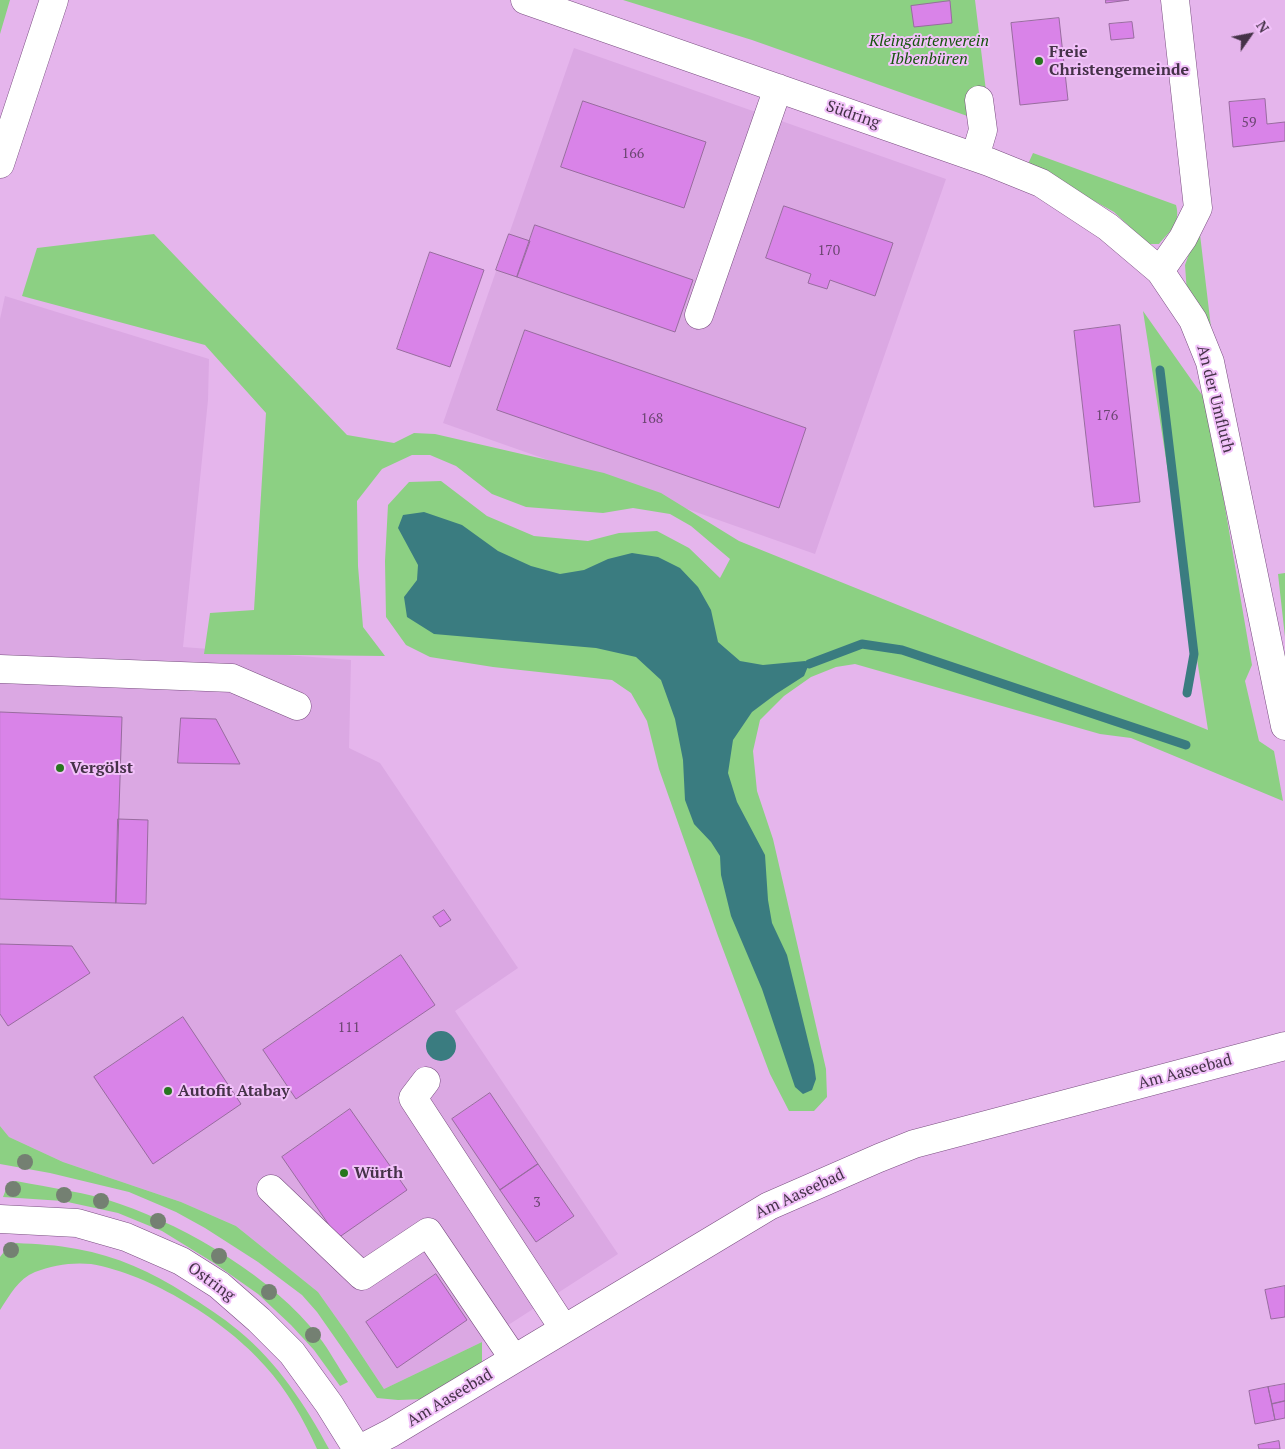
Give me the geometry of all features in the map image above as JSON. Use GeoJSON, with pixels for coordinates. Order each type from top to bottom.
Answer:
{"type":"FeatureCollection","features":[{"type":"Feature","properties":{"kind":"street"},"geometry":{"type":"LineString","coordinates":[[0,164],[54,0]]}},
{"type":"Feature","properties":{"kind":"street","name":"Südring"},"geometry":{"type":"LineString","coordinates":[[524,0],[975,157],[1041,183],[1108,227],[1160,271]]}},
{"type":"Feature","properties":{"kind":"street"},"geometry":{"type":"LineString","coordinates":[[1160,271],[1183,238],[1198,208],[1175,0]]}},
{"type":"Feature","properties":{"kind":"street"},"geometry":{"type":"LineString","coordinates":[[699,315],[778,88]]}},
{"type":"Feature","properties":{"kind":"street"},"geometry":{"type":"LineString","coordinates":[[975,157],[982,130],[978,100]]}},
{"type":"Feature","properties":{"kind":"street","name":"An der Umfluth"},"geometry":{"type":"LineString","coordinates":[[1160,271],[1194,320],[1210,362],[1285,726]]}},
{"type":"Feature","properties":{"kind":"street"},"geometry":{"type":"LineString","coordinates":[[0,669],[232,678],[297,706]]}},
{"type":"Feature","properties":{"kind":"street","name":"Am Aaseebad"},"geometry":{"type":"LineString","coordinates":[[358,1449],[391,1433],[769,1206],[879,1158],[914,1144],[1285,1046]]}},
{"type":"Feature","properties":{"kind":"street"},"geometry":{"type":"LineString","coordinates":[[426,1081],[413,1098],[564,1329]]}},
{"type":"Feature","properties":{"kind":"street"},"geometry":{"type":"LineString","coordinates":[[271,1189],[362,1276],[428,1232],[514,1359]]}},
{"type":"Feature","properties":{"kind":"street","name":"Ostring"},"geometry":{"type":"LineString","coordinates":[[0,1219],[77,1223],[126,1237],[181,1261],[204,1275],[219,1285],[253,1314],[292,1352],[358,1449]]}},
{"type":"Feature","properties":{"kind":"shaded area"},"geometry":{"type":"Polygon","coordinates":[[[574,48],[946,179],[815,554],[443,423],[574,48]]]}},
{"type":"Feature","properties":{"kind":"shaded area"},"geometry":{"type":"Polygon","coordinates":[[[5,296],[209,359],[208,400],[183,647],[351,660],[349,748],[380,763],[518,968],[455,1011],[618,1254],[482,1342],[384,1389],[318,1292],[236,1226],[181,1202],[63,1162],[9,1137],[0,1126],[0,319],[5,296]]]}},
{"type":"Feature","properties":{"kind":"shaded area"},"geometry":{"type":"Polygon","coordinates":[[[424,512],[462,525],[498,551],[531,566],[560,574],[584,570],[608,559],[632,553],[658,557],[680,568],[698,587],[711,610],[718,642],[740,661],[763,665],[805,661],[809,664],[804,676],[752,712],[733,740],[728,773],[737,802],[765,855],[768,900],[772,923],[787,955],[814,1065],[816,1079],[812,1090],[803,1094],[795,1087],[762,989],[731,916],[721,875],[720,856],[711,842],[694,824],[685,800],[683,760],[675,719],[661,680],[636,657],[596,648],[434,634],[407,617],[404,597],[417,580],[418,565],[398,528],[403,515],[424,512]]]}},
{"type":"Feature","properties":{"kind":"shaded area"},"geometry":{"type":"Polygon","coordinates":[[[441,1031],[447,1032],[455,1040],[455,1052],[447,1060],[441,1061],[435,1060],[427,1052],[426,1046],[427,1040],[435,1032],[441,1031]]]}},
{"type":"Feature","properties":{"kind":"green space"},"geometry":{"type":"Polygon","coordinates":[[[0,0],[10,0],[0,34],[0,0]]]}},
{"type":"Feature","properties":{"kind":"green space","name":"Kleingärtenverein Ibbenbüren"},"geometry":{"type":"Polygon","coordinates":[[[623,0],[975,0],[990,124],[752,40],[623,0]]]}},
{"type":"Feature","properties":{"kind":"green space"},"geometry":{"type":"Polygon","coordinates":[[[1033,153],[1176,205],[1177,217],[1174,226],[1159,244],[1148,244],[1114,212],[1028,164],[1033,153]]]}},
{"type":"Feature","properties":{"kind":"green space"},"geometry":{"type":"Polygon","coordinates":[[[1199,226],[1212,336],[1187,293],[1185,265],[1199,226]]]}},
{"type":"Feature","properties":{"kind":"green space"},"geometry":{"type":"Polygon","coordinates":[[[154,234],[347,435],[394,443],[414,433],[435,434],[604,473],[661,493],[739,541],[1208,730],[1143,311],[1207,402],[1252,665],[1245,681],[1259,741],[1274,751],[1283,801],[1131,738],[1100,734],[855,664],[836,667],[811,677],[784,696],[760,720],[753,751],[757,791],[773,839],[826,1069],[827,1097],[814,1111],[789,1111],[770,1074],[718,936],[659,769],[647,721],[631,693],[612,680],[493,667],[430,657],[406,645],[386,617],[385,561],[388,505],[409,482],[441,481],[487,516],[534,536],[588,541],[619,533],[657,531],[689,548],[720,578],[730,559],[691,526],[670,514],[633,508],[603,513],[526,507],[492,494],[456,466],[430,455],[412,455],[382,469],[357,501],[358,566],[363,627],[385,656],[204,654],[210,613],[254,610],[266,413],[205,345],[22,296],[37,248],[154,234]]]}},
{"type":"Feature","properties":{"kind":"green space"},"geometry":{"type":"Polygon","coordinates":[[[1285,573],[1285,637],[1278,574],[1285,573]]]}},
{"type":"Feature","properties":{"kind":"green space"},"geometry":{"type":"Polygon","coordinates":[[[0,1126],[9,1137],[63,1162],[181,1202],[236,1226],[318,1292],[384,1389],[482,1342],[482,1367],[425,1399],[398,1400],[377,1398],[317,1312],[302,1295],[258,1262],[176,1212],[129,1192],[50,1173],[0,1164],[0,1126]]]}},
{"type":"Feature","properties":{"kind":"green space"},"geometry":{"type":"Polygon","coordinates":[[[16,1181],[82,1193],[120,1204],[147,1214],[202,1241],[254,1275],[300,1315],[323,1342],[348,1382],[340,1386],[314,1350],[258,1294],[214,1263],[162,1231],[118,1213],[63,1201],[3,1197],[8,1184],[16,1181]]]}},
{"type":"Feature","properties":{"kind":"green space"},"geometry":{"type":"Polygon","coordinates":[[[16,1243],[69,1248],[106,1256],[134,1266],[160,1279],[206,1307],[233,1326],[266,1356],[290,1385],[329,1449],[317,1449],[301,1416],[288,1395],[249,1349],[230,1332],[186,1302],[138,1278],[114,1269],[91,1264],[77,1263],[55,1266],[35,1272],[24,1279],[15,1288],[0,1310],[0,1257],[7,1248],[16,1243]]]}},
{"type":"Feature","properties":{"kind":"building"},"geometry":{"type":"Polygon","coordinates":[[[1106,0],[1129,0],[1106,3],[1106,0]]]}},
{"type":"Feature","properties":{"kind":"building"},"geometry":{"type":"Polygon","coordinates":[[[950,1],[952,23],[914,27],[911,6],[950,1]]]}},
{"type":"Feature","properties":{"kind":"building","name":"Freie Christengemeinde"},"geometry":{"type":"Polygon","coordinates":[[[1059,18],[1068,100],[1020,105],[1011,23],[1059,18]]]}},
{"type":"Feature","properties":{"kind":"building"},"geometry":{"type":"Polygon","coordinates":[[[1132,22],[1134,38],[1111,40],[1109,24],[1132,22]]]}},
{"type":"Feature","properties":{"kind":"building"},"geometry":{"type":"Polygon","coordinates":[[[1265,99],[1267,124],[1285,122],[1285,141],[1233,147],[1229,102],[1265,99]]]}},
{"type":"Feature","properties":{"kind":"building"},"geometry":{"type":"Polygon","coordinates":[[[583,101],[706,142],[684,208],[561,167],[583,101]]]}},
{"type":"Feature","properties":{"kind":"building"},"geometry":{"type":"Polygon","coordinates":[[[784,206],[893,243],[875,296],[830,280],[827,289],[808,283],[811,274],[766,258],[784,206]]]}},
{"type":"Feature","properties":{"kind":"building"},"geometry":{"type":"Polygon","coordinates":[[[535,225],[693,280],[675,332],[517,277],[535,225]]]}},
{"type":"Feature","properties":{"kind":"building"},"geometry":{"type":"Polygon","coordinates":[[[509,234],[530,241],[517,277],[496,270],[509,234]]]}},
{"type":"Feature","properties":{"kind":"building"},"geometry":{"type":"Polygon","coordinates":[[[430,252],[484,270],[450,367],[397,349],[430,252]]]}},
{"type":"Feature","properties":{"kind":"building"},"geometry":{"type":"Polygon","coordinates":[[[1120,325],[1140,502],[1094,507],[1074,331],[1120,325]]]}},
{"type":"Feature","properties":{"kind":"building"},"geometry":{"type":"Polygon","coordinates":[[[525,330],[806,428],[779,508],[497,410],[525,330]]]}},
{"type":"Feature","properties":{"kind":"building","name":"Vergölst"},"geometry":{"type":"Polygon","coordinates":[[[0,712],[122,717],[116,903],[0,899],[0,712]]]}},
{"type":"Feature","properties":{"kind":"building"},"geometry":{"type":"Polygon","coordinates":[[[181,718],[216,719],[240,764],[178,763],[181,718]]]}},
{"type":"Feature","properties":{"kind":"building"},"geometry":{"type":"Polygon","coordinates":[[[118,819],[148,820],[146,904],[116,903],[118,819]]]}},
{"type":"Feature","properties":{"kind":"building"},"geometry":{"type":"Polygon","coordinates":[[[444,910],[451,920],[440,927],[433,917],[444,910]]]}},
{"type":"Feature","properties":{"kind":"building"},"geometry":{"type":"Polygon","coordinates":[[[0,944],[72,946],[90,973],[8,1026],[0,1014],[0,944]]]}},
{"type":"Feature","properties":{"kind":"building"},"geometry":{"type":"Polygon","coordinates":[[[401,955],[435,1005],[296,1099],[263,1050],[401,955]]]}},
{"type":"Feature","properties":{"kind":"building","name":"Autofit Atabay"},"geometry":{"type":"Polygon","coordinates":[[[183,1017],[241,1104],[153,1164],[94,1077],[183,1017]]]}},
{"type":"Feature","properties":{"kind":"building"},"geometry":{"type":"Polygon","coordinates":[[[490,1093],[538,1164],[500,1190],[452,1119],[490,1093]]]}},
{"type":"Feature","properties":{"kind":"building","name":"Würth"},"geometry":{"type":"Polygon","coordinates":[[[350,1109],[407,1190],[338,1238],[282,1157],[350,1109]]]}},
{"type":"Feature","properties":{"kind":"building"},"geometry":{"type":"Polygon","coordinates":[[[538,1164],[574,1216],[536,1242],[500,1190],[538,1164]]]}},
{"type":"Feature","properties":{"kind":"building"},"geometry":{"type":"Polygon","coordinates":[[[436,1274],[467,1320],[397,1368],[366,1322],[436,1274]]]}},
{"type":"Feature","properties":{"kind":"building"},"geometry":{"type":"Polygon","coordinates":[[[1285,1286],[1285,1317],[1271,1319],[1265,1290],[1285,1286]]]}},
{"type":"Feature","properties":{"kind":"building"},"geometry":{"type":"Polygon","coordinates":[[[1285,1384],[1285,1401],[1272,1404],[1268,1387],[1285,1384]]]}},
{"type":"Feature","properties":{"kind":"building"},"geometry":{"type":"Polygon","coordinates":[[[1268,1387],[1275,1420],[1255,1424],[1249,1391],[1268,1387]]]}},
{"type":"Feature","properties":{"kind":"building"},"geometry":{"type":"Polygon","coordinates":[[[1285,1401],[1285,1418],[1275,1420],[1272,1404],[1285,1401]]]}},
{"type":"Feature","properties":{"kind":"building"},"geometry":{"type":"Polygon","coordinates":[[[1279,1441],[1280,1449],[1259,1449],[1258,1445],[1279,1441]]]}},
{"type":"Feature","properties":{"kind":"waterway"},"geometry":{"type":"LineString","coordinates":[[1160,370],[1194,654],[1187,693]]}},
{"type":"Feature","properties":{"kind":"waterway"},"geometry":{"type":"LineString","coordinates":[[809,664],[862,644],[902,650],[1186,745]]}},
{"type":"Feature","properties":{"kind":"place","name":"Freie Christengemeinde"},"geometry":{"type":"Point","coordinates":[1039,61]}},
{"type":"Feature","properties":{"kind":"place","name":"Vergölst"},"geometry":{"type":"Point","coordinates":[60,768]}},
{"type":"Feature","properties":{"kind":"place","name":"Autofit Atabay"},"geometry":{"type":"Point","coordinates":[168,1091]}},
{"type":"Feature","properties":{"kind":"place","name":"Würth"},"geometry":{"type":"Point","coordinates":[344,1173]}}]}
